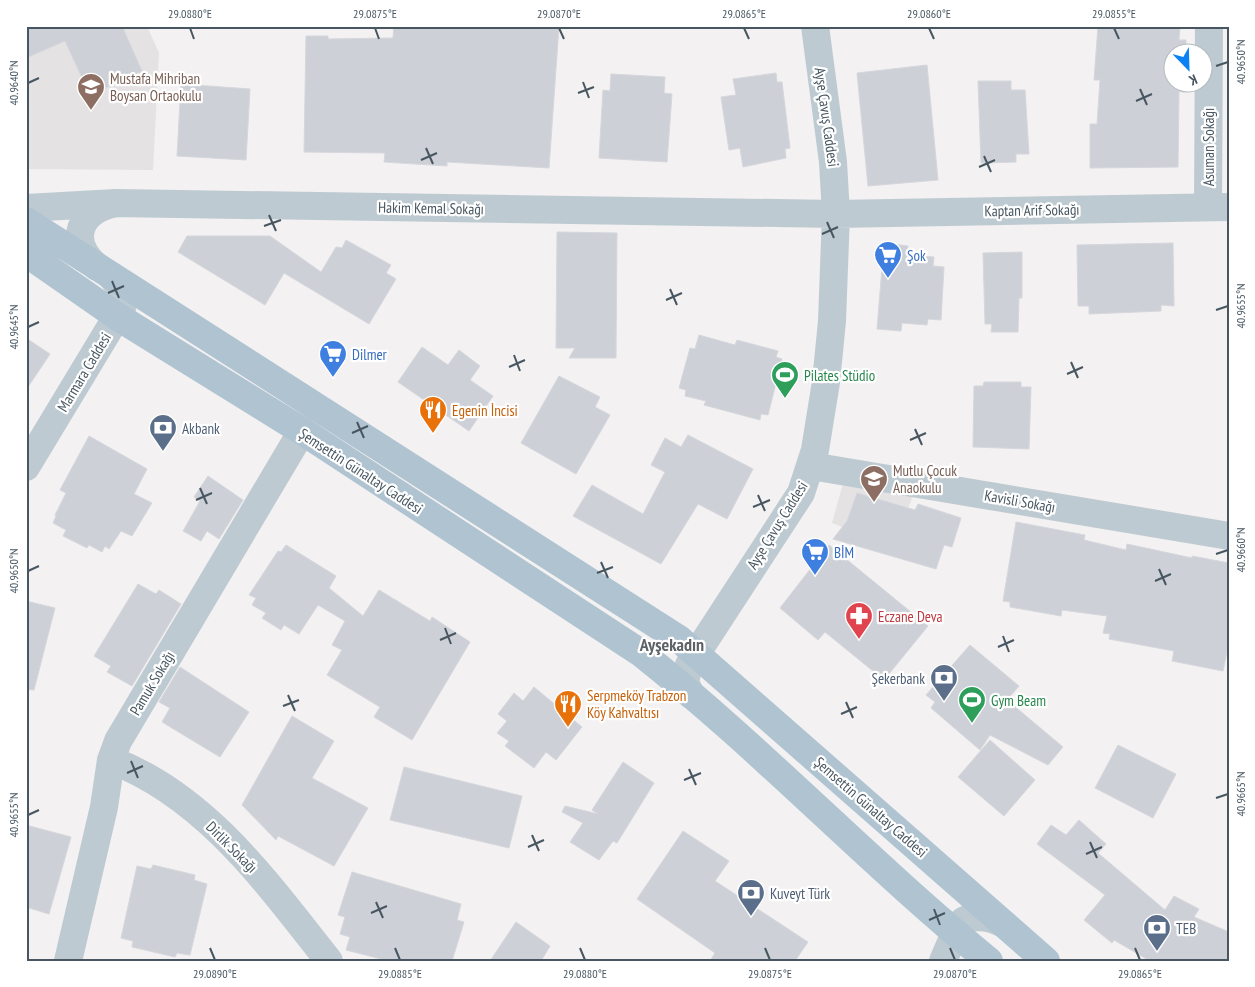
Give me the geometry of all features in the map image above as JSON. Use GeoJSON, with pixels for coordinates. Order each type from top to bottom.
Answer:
{"type":"FeatureCollection","features":[{"type":"Feature","properties":{"kind":"main road","name":"Şemsettin Günaltay Caddesi"},"geometry":{"type":"LineString","coordinates":[[26,221],[660,626],[696,653],[1046,961]]}},
{"type":"Feature","properties":{"kind":"main road","name":"Şemsettin Günaltay Caddesi"},"geometry":{"type":"LineString","coordinates":[[26,253],[118,317],[302,431],[628,644],[691,695],[955,933],[989,961]]}},
{"type":"Feature","properties":{"kind":"street","name":"Ayşe Çavuş Caddesi"},"geometry":{"type":"LineString","coordinates":[[696,653],[800,493],[811,466],[822,412],[832,321],[836,214],[833,162],[814,26]]}},
{"type":"Feature","properties":{"kind":"street","name":"Asuman Sokağı"},"geometry":{"type":"LineString","coordinates":[[1209,26],[1218,207]]}},
{"type":"Feature","properties":{"kind":"street","name":"Hakim Kemal Sokağı"},"geometry":{"type":"LineString","coordinates":[[26,208],[116,203],[836,214]]}},
{"type":"Feature","properties":{"kind":"street"},"geometry":{"type":"LineString","coordinates":[[104,272],[84,248],[80,238],[81,225],[92,212],[116,203]]}},
{"type":"Feature","properties":{"kind":"street","name":"Kaptan Arif Sokağı"},"geometry":{"type":"LineString","coordinates":[[836,214],[1218,207]]}},
{"type":"Feature","properties":{"kind":"street","name":"Marmara Caddesi"},"geometry":{"type":"LineString","coordinates":[[26,467],[118,317],[125,294],[120,285],[104,272]]}},
{"type":"Feature","properties":{"kind":"street","name":"Pamuk Sokağı"},"geometry":{"type":"LineString","coordinates":[[68,961],[104,808],[111,760],[129,720],[302,431]]}},
{"type":"Feature","properties":{"kind":"street","name":"Kavisli Sokağı"},"geometry":{"type":"LineString","coordinates":[[811,466],[1229,536]]}},
{"type":"Feature","properties":{"kind":"street"},"geometry":{"type":"LineString","coordinates":[[691,695],[686,685],[686,675],[696,653]]}},
{"type":"Feature","properties":{"kind":"street","name":"Dirlik Sokağı"},"geometry":{"type":"LineString","coordinates":[[111,760],[147,775],[171,790],[196,811],[254,868],[329,961]]}},
{"type":"Feature","properties":{"kind":"street"},"geometry":{"type":"LineString","coordinates":[[943,961],[961,922],[971,918],[988,917],[1004,924]]}},
{"type":"Feature","properties":{"kind":"shaded area","name":"Mustafa Mihriban Boysan Ortaokulu"},"geometry":{"type":"Polygon","coordinates":[[[26,26],[147,26],[159,53],[153,170],[26,169],[26,26]]]}},
{"type":"Feature","properties":{"kind":"shaded area","name":"Mutlu Çocuk Anaokulu"},"geometry":{"type":"Polygon","coordinates":[[[847,469],[918,483],[893,547],[832,523],[847,469]]]}},
{"type":"Feature","properties":{"kind":"building"},"geometry":{"type":"Polygon","coordinates":[[[26,26],[122,26],[142,71],[90,95],[65,41],[26,58],[26,26]]]}},
{"type":"Feature","properties":{"kind":"building"},"geometry":{"type":"Polygon","coordinates":[[[394,26],[559,26],[549,168],[447,162],[447,166],[384,162],[385,153],[304,152],[306,36],[328,36],[328,39],[393,38],[394,26]]]}},
{"type":"Feature","properties":{"kind":"building"},"geometry":{"type":"Polygon","coordinates":[[[1098,26],[1180,26],[1179,40],[1186,40],[1186,42],[1162,42],[1162,92],[1179,92],[1178,167],[1090,168],[1090,124],[1097,124],[1100,80],[1094,80],[1098,26]]]}},
{"type":"Feature","properties":{"kind":"building"},"geometry":{"type":"Polygon","coordinates":[[[927,65],[938,180],[868,186],[857,73],[927,65]]]}},
{"type":"Feature","properties":{"kind":"building"},"geometry":{"type":"Polygon","coordinates":[[[776,73],[777,82],[782,82],[790,148],[785,149],[786,158],[743,167],[740,148],[729,150],[721,97],[736,95],[733,79],[776,73]]]}},
{"type":"Feature","properties":{"kind":"building"},"geometry":{"type":"Polygon","coordinates":[[[611,74],[665,77],[664,93],[672,94],[667,162],[599,158],[603,90],[610,91],[611,74]]]}},
{"type":"Feature","properties":{"kind":"building"},"geometry":{"type":"Polygon","coordinates":[[[978,81],[1011,81],[1011,90],[1025,90],[1029,154],[1016,154],[1016,162],[981,163],[978,81]]]}},
{"type":"Feature","properties":{"kind":"building"},"geometry":{"type":"Polygon","coordinates":[[[181,84],[250,89],[246,160],[177,156],[181,84]]]}},
{"type":"Feature","properties":{"kind":"building"},"geometry":{"type":"Polygon","coordinates":[[[557,232],[617,233],[616,358],[569,358],[575,348],[556,348],[557,232]]]}},
{"type":"Feature","properties":{"kind":"building"},"geometry":{"type":"Polygon","coordinates":[[[187,236],[270,236],[321,272],[336,247],[342,248],[346,240],[391,265],[386,273],[396,279],[369,324],[284,273],[265,305],[178,252],[187,236]]]}},
{"type":"Feature","properties":{"kind":"building"},"geometry":{"type":"Polygon","coordinates":[[[884,243],[908,246],[907,255],[934,257],[933,266],[944,267],[941,320],[928,319],[927,325],[902,323],[901,331],[877,329],[884,243]]]}},
{"type":"Feature","properties":{"kind":"building"},"geometry":{"type":"Polygon","coordinates":[[[1173,243],[1174,306],[1161,305],[1161,311],[1089,314],[1089,306],[1078,306],[1077,245],[1173,243]]]}},
{"type":"Feature","properties":{"kind":"building"},"geometry":{"type":"Polygon","coordinates":[[[1022,252],[1022,298],[1019,298],[1018,332],[991,332],[992,324],[985,324],[983,253],[1022,252]]]}},
{"type":"Feature","properties":{"kind":"building"},"geometry":{"type":"Polygon","coordinates":[[[699,335],[735,345],[737,340],[778,351],[776,357],[782,359],[768,415],[761,414],[760,420],[704,405],[706,401],[685,396],[686,390],[679,388],[690,348],[695,349],[699,335]]]}},
{"type":"Feature","properties":{"kind":"building"},"geometry":{"type":"Polygon","coordinates":[[[26,338],[50,354],[26,390],[26,338]]]}},
{"type":"Feature","properties":{"kind":"building"},"geometry":{"type":"Polygon","coordinates":[[[422,347],[448,365],[459,350],[480,366],[470,380],[493,396],[469,431],[398,382],[422,347]]]}},
{"type":"Feature","properties":{"kind":"building"},"geometry":{"type":"Polygon","coordinates":[[[559,376],[600,397],[595,407],[610,415],[576,474],[521,443],[559,376]]]}},
{"type":"Feature","properties":{"kind":"building"},"geometry":{"type":"Polygon","coordinates":[[[984,382],[1021,382],[1021,387],[1031,387],[1029,449],[973,447],[974,386],[983,386],[984,382]]]}},
{"type":"Feature","properties":{"kind":"building"},"geometry":{"type":"Polygon","coordinates":[[[688,435],[753,469],[727,519],[698,504],[661,564],[573,516],[592,485],[643,514],[665,472],[651,465],[665,438],[681,447],[688,435]]]}},
{"type":"Feature","properties":{"kind":"building"},"geometry":{"type":"Polygon","coordinates":[[[89,436],[147,469],[134,494],[152,503],[132,536],[121,531],[109,549],[105,546],[102,552],[89,545],[87,548],[63,536],[66,530],[53,523],[66,493],[60,490],[89,436]]]}},
{"type":"Feature","properties":{"kind":"building"},"geometry":{"type":"Polygon","coordinates":[[[208,476],[243,500],[219,539],[207,531],[201,541],[183,531],[200,501],[194,497],[208,476]]]}},
{"type":"Feature","properties":{"kind":"building"},"geometry":{"type":"Polygon","coordinates":[[[857,493],[915,510],[918,504],[961,518],[952,547],[944,545],[936,569],[833,539],[847,521],[857,493]]]}},
{"type":"Feature","properties":{"kind":"building"},"geometry":{"type":"Polygon","coordinates":[[[1016,522],[1085,535],[1084,540],[1126,550],[1127,544],[1192,558],[1192,556],[1229,563],[1229,642],[1223,671],[1172,661],[1174,651],[1109,639],[1110,634],[1103,633],[1107,616],[1062,610],[1061,616],[1010,607],[1010,602],[1003,601],[1016,522]]]}},
{"type":"Feature","properties":{"kind":"building"},"geometry":{"type":"Polygon","coordinates":[[[286,545],[336,576],[329,588],[363,616],[379,590],[430,621],[432,617],[470,642],[412,740],[374,717],[380,707],[327,675],[342,650],[332,645],[345,621],[318,605],[299,634],[284,625],[281,630],[262,618],[266,613],[252,605],[256,598],[249,595],[278,551],[281,552],[286,545]]]}},
{"type":"Feature","properties":{"kind":"building"},"geometry":{"type":"Polygon","coordinates":[[[829,545],[928,626],[884,680],[825,632],[818,640],[780,608],[829,545]]]}},
{"type":"Feature","properties":{"kind":"building"},"geometry":{"type":"Polygon","coordinates":[[[138,584],[156,594],[159,590],[181,604],[132,686],[107,672],[111,666],[94,656],[138,584]]]}},
{"type":"Feature","properties":{"kind":"building"},"geometry":{"type":"Polygon","coordinates":[[[26,601],[55,608],[34,690],[26,689],[26,601]]]}},
{"type":"Feature","properties":{"kind":"building"},"geometry":{"type":"Polygon","coordinates":[[[970,645],[1019,686],[1007,700],[1063,747],[1048,765],[990,735],[980,750],[931,708],[935,702],[926,695],[970,645]]]}},
{"type":"Feature","properties":{"kind":"building"},"geometry":{"type":"Polygon","coordinates":[[[180,667],[249,712],[220,757],[162,722],[170,708],[159,702],[180,667]]]}},
{"type":"Feature","properties":{"kind":"building"},"geometry":{"type":"Polygon","coordinates":[[[534,687],[582,727],[556,760],[546,752],[534,768],[505,746],[509,741],[497,733],[507,721],[498,714],[514,693],[523,701],[534,687]]]}},
{"type":"Feature","properties":{"kind":"building"},"geometry":{"type":"Polygon","coordinates":[[[292,716],[334,741],[312,778],[368,808],[334,866],[278,836],[276,840],[242,805],[292,716]]]}},
{"type":"Feature","properties":{"kind":"building"},"geometry":{"type":"Polygon","coordinates":[[[990,740],[1035,780],[1004,816],[958,777],[990,740]]]}},
{"type":"Feature","properties":{"kind":"building"},"geometry":{"type":"Polygon","coordinates":[[[1118,745],[1176,774],[1153,818],[1095,788],[1118,745]]]}},
{"type":"Feature","properties":{"kind":"building"},"geometry":{"type":"Polygon","coordinates":[[[623,762],[654,783],[617,843],[613,841],[599,860],[570,842],[583,823],[562,812],[565,806],[598,814],[592,810],[623,762]]]}},
{"type":"Feature","properties":{"kind":"building"},"geometry":{"type":"Polygon","coordinates":[[[404,767],[522,796],[509,848],[390,820],[404,767]]]}},
{"type":"Feature","properties":{"kind":"building"},"geometry":{"type":"Polygon","coordinates":[[[1079,820],[1106,844],[1098,853],[1165,910],[1174,896],[1199,909],[1194,917],[1229,932],[1229,961],[1150,961],[1114,940],[1112,943],[1084,920],[1105,895],[1037,844],[1051,825],[1066,835],[1079,820]]]}},
{"type":"Feature","properties":{"kind":"building"},"geometry":{"type":"Polygon","coordinates":[[[26,825],[71,837],[49,914],[26,907],[26,825]]]}},
{"type":"Feature","properties":{"kind":"building"},"geometry":{"type":"Polygon","coordinates":[[[683,831],[729,861],[715,881],[808,942],[795,961],[710,961],[715,953],[637,899],[683,831]]]}},
{"type":"Feature","properties":{"kind":"building"},"geometry":{"type":"Polygon","coordinates":[[[153,865],[195,875],[194,880],[207,884],[190,955],[177,953],[175,957],[132,947],[133,941],[121,938],[137,866],[151,869],[153,865]]]}},
{"type":"Feature","properties":{"kind":"building"},"geometry":{"type":"Polygon","coordinates":[[[352,872],[461,904],[457,920],[464,922],[452,961],[389,961],[346,950],[350,937],[340,934],[345,917],[338,915],[352,872]]]}},
{"type":"Feature","properties":{"kind":"building"},"geometry":{"type":"Polygon","coordinates":[[[516,922],[550,946],[541,961],[490,961],[516,922]]]}},
{"type":"Feature","properties":{"kind":"place","name":"Mustafa Mihriban Boysan Ortaokulu"},"geometry":{"type":"Point","coordinates":[91,111]}},
{"type":"Feature","properties":{"kind":"place","name":"Şok"},"geometry":{"type":"Point","coordinates":[888,279]}},
{"type":"Feature","properties":{"kind":"place","name":"Dilmer"},"geometry":{"type":"Point","coordinates":[333,378]}},
{"type":"Feature","properties":{"kind":"place","name":"Pilates Stüdio"},"geometry":{"type":"Point","coordinates":[785,399]}},
{"type":"Feature","properties":{"kind":"place","name":"Egenin İncisi"},"geometry":{"type":"Point","coordinates":[433,434]}},
{"type":"Feature","properties":{"kind":"place","name":"Akbank"},"geometry":{"type":"Point","coordinates":[163,452]}},
{"type":"Feature","properties":{"kind":"place","name":"Mutlu Çocuk Anaokulu"},"geometry":{"type":"Point","coordinates":[874,503]}},
{"type":"Feature","properties":{"kind":"place","name":"BİM"},"geometry":{"type":"Point","coordinates":[815,576]}},
{"type":"Feature","properties":{"kind":"place","name":"Eczane Deva"},"geometry":{"type":"Point","coordinates":[859,640]}},
{"type":"Feature","properties":{"kind":"place","name":"Şekerbank"},"geometry":{"type":"Point","coordinates":[944,702]}},
{"type":"Feature","properties":{"kind":"place","name":"Gym Beam"},"geometry":{"type":"Point","coordinates":[972,724]}},
{"type":"Feature","properties":{"kind":"place","name":"Serpmeköy Trabzon Köy Kahvaltısı"},"geometry":{"type":"Point","coordinates":[568,728]}},
{"type":"Feature","properties":{"kind":"place","name":"Kuveyt Türk"},"geometry":{"type":"Point","coordinates":[751,917]}},
{"type":"Feature","properties":{"kind":"place","name":"TEB"},"geometry":{"type":"Point","coordinates":[1157,952]}},
{"type":"Feature","properties":{"kind":"district","name":"Ayşekadın"},"geometry":{"type":"Point","coordinates":[672,644]}}]}
